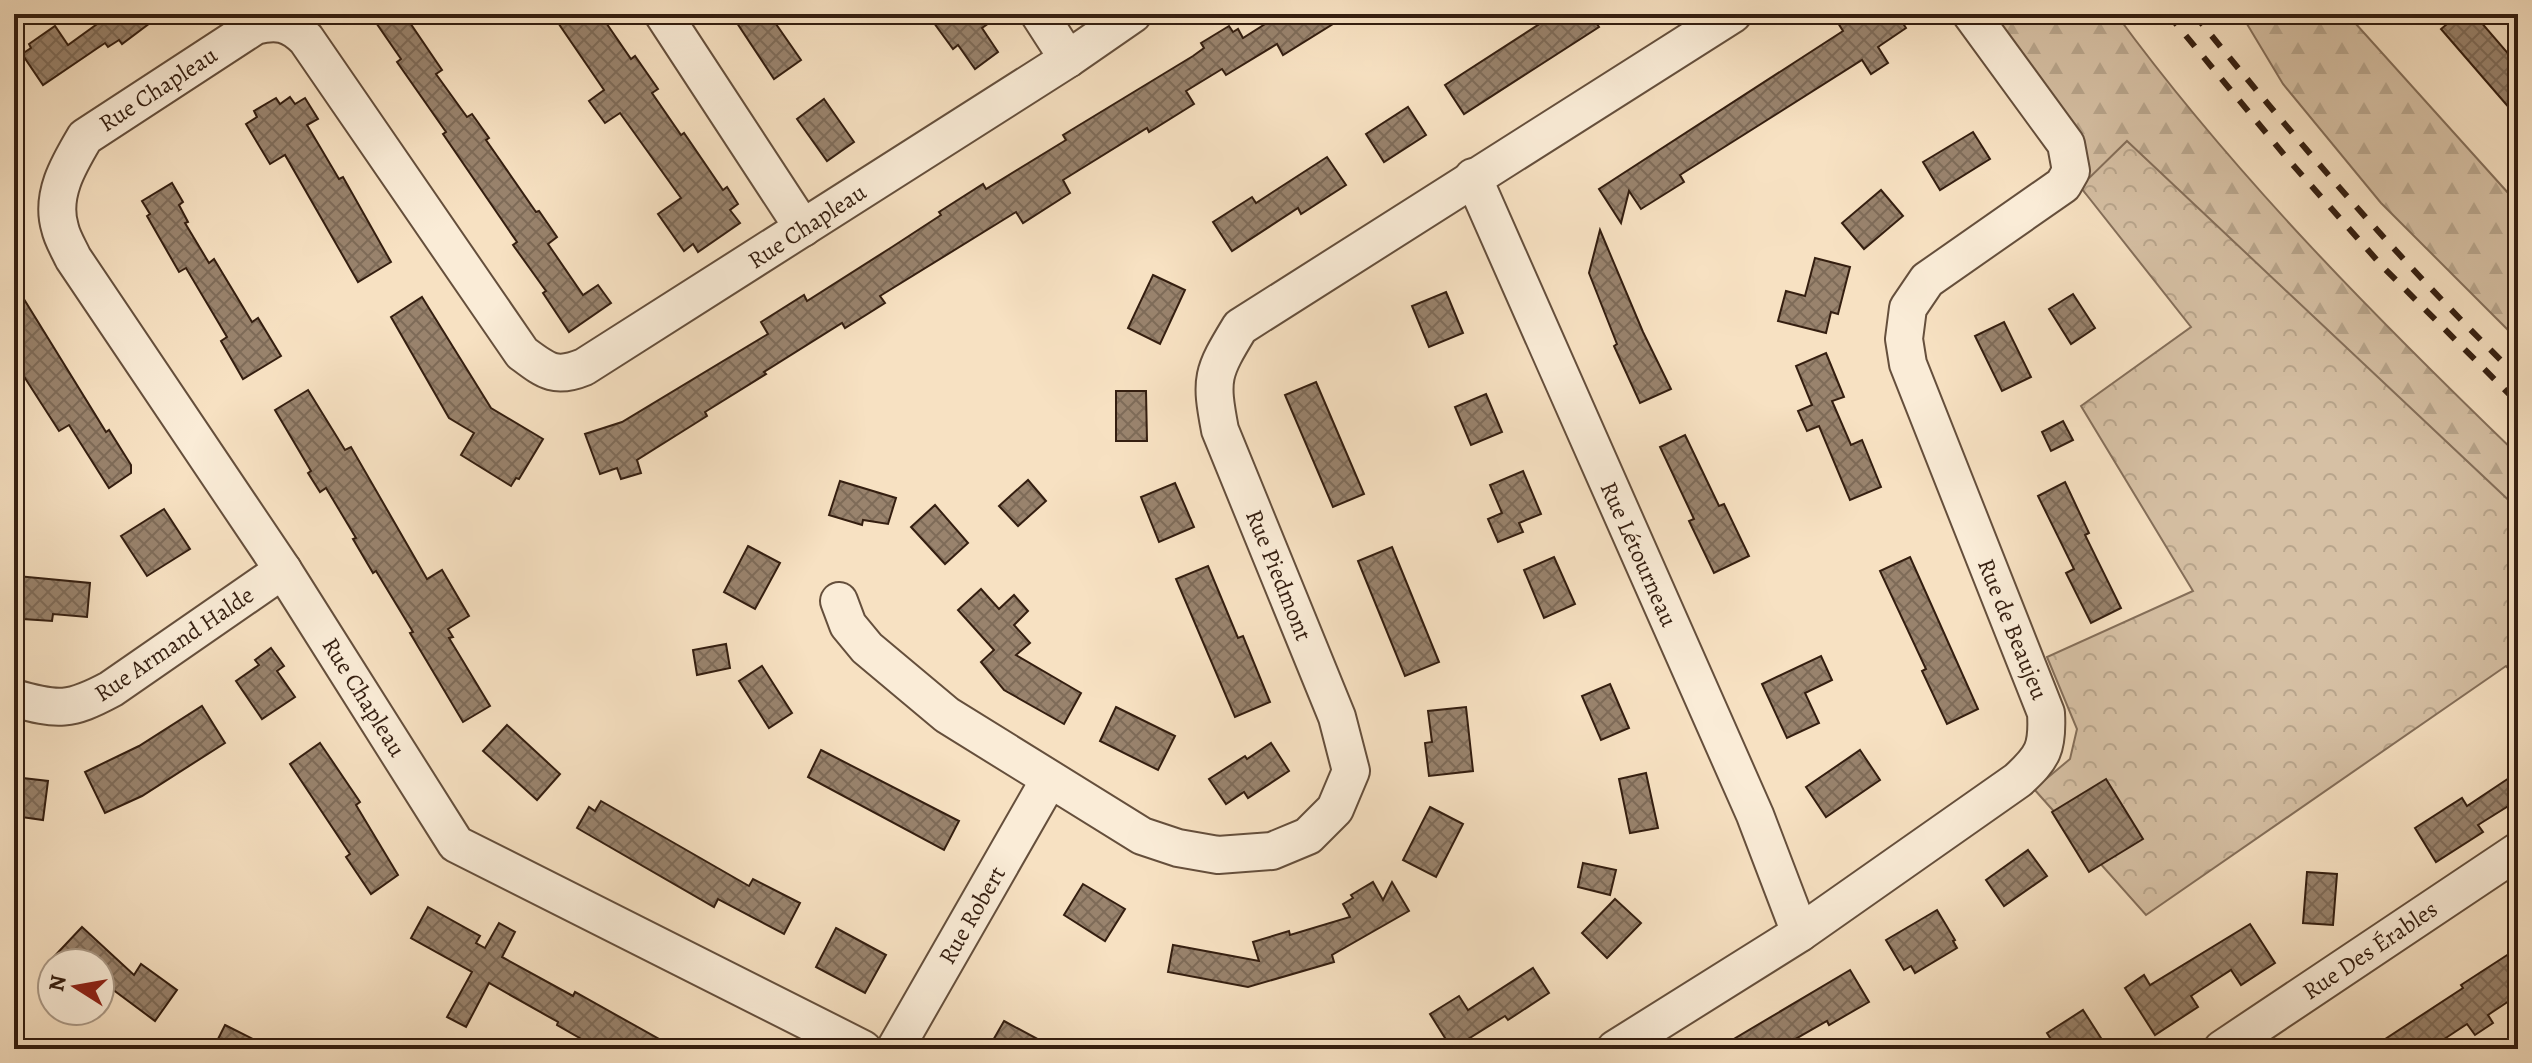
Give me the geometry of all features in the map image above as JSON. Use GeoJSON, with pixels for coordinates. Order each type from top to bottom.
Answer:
{"type":"FeatureCollection","features":[{"type":"Feature","properties":{"kind":"street"},"geometry":{"type":"LineString","coordinates":[[663,14],[803,228]]}},
{"type":"Feature","properties":{"kind":"street"},"geometry":{"type":"LineString","coordinates":[[1039,14],[1068,59]]}},
{"type":"Feature","properties":{"kind":"street","name":"Rue Chapleau"},"geometry":{"type":"LineString","coordinates":[[863,1049],[456,844],[283,570],[73,258],[59,227],[58,192],[68,166],[85,137],[255,26],[282,23],[295,28],[306,39],[522,353],[546,371],[567,375],[1068,59],[1133,14]]}},
{"type":"Feature","properties":{"kind":"street","name":"Rue Piedmont"},"geometry":{"type":"LineString","coordinates":[[839,601],[848,625],[867,648],[947,715],[1142,836],[1178,848],[1218,855],[1272,851],[1308,836],[1335,809],[1351,771],[1337,717],[1220,430],[1213,391],[1218,363],[1240,327],[1733,14]]}},
{"type":"Feature","properties":{"kind":"street","name":"Rue de Beaujeu"},"geometry":{"type":"LineString","coordinates":[[1615,1049],[1800,933],[2018,780],[2038,762],[2048,740],[2046,713],[1908,364],[1904,339],[1908,308],[1927,280],[2063,185],[2071,171],[2066,144],[1971,14]]}},
{"type":"Feature","properties":{"kind":"street","name":"Rue Létourneau"},"geometry":{"type":"LineString","coordinates":[[1473,177],[1755,815],[1800,933]]}},
{"type":"Feature","properties":{"kind":"street","name":"Rue Armand Halde"},"geometry":{"type":"LineString","coordinates":[[14,698],[61,709],[87,702],[111,689],[283,570]]}},
{"type":"Feature","properties":{"kind":"street","name":"Rue Robert"},"geometry":{"type":"LineString","coordinates":[[895,1049],[1049,780]]}},
{"type":"Feature","properties":{"kind":"street","name":"Rue Des Érables"},"geometry":{"type":"LineString","coordinates":[[2222,1049],[2518,851]]}},
{"type":"Feature","properties":{"kind":"green space"},"geometry":{"type":"Polygon","coordinates":[[[1991,14],[2116,14],[2161,74],[2257,188],[2411,351],[2518,455],[2518,679],[2082,189],[2087,179],[2084,156],[1991,14]]]}},
{"type":"Feature","properties":{"kind":"green space"},"geometry":{"type":"Polygon","coordinates":[[[2241,14],[2347,14],[2518,204],[2518,340],[2381,203],[2283,84],[2241,14]]]}},
{"type":"Feature","properties":{"kind":"green space"},"geometry":{"type":"Polygon","coordinates":[[[2127,141],[2518,509],[2518,679],[2506,666],[2146,915],[2034,789],[2070,759],[2077,729],[2047,657],[2193,591],[2081,406],[2191,327],[2082,189],[2087,180],[2127,141]]]}},
{"type":"Feature","properties":{"kind":"building"},"geometry":{"type":"Polygon","coordinates":[[[111,14],[162,14],[122,44],[119,40],[108,47],[105,43],[43,85],[22,54],[31,48],[29,44],[55,26],[68,45],[111,14]]]}},
{"type":"Feature","properties":{"kind":"building"},"geometry":{"type":"Polygon","coordinates":[[[370,14],[404,14],[442,70],[436,74],[467,117],[472,114],[489,138],[486,140],[557,237],[548,244],[583,295],[598,285],[611,303],[569,332],[543,293],[546,291],[513,245],[517,242],[443,134],[446,132],[397,62],[401,59],[370,14]]]}},
{"type":"Feature","properties":{"kind":"building"},"geometry":{"type":"Polygon","coordinates":[[[552,14],[600,14],[631,59],[635,56],[658,89],[652,93],[681,135],[684,133],[723,190],[727,187],[738,204],[730,210],[740,223],[698,252],[693,244],[684,251],[658,214],[681,198],[620,113],[605,123],[589,101],[604,90],[552,14]]]}},
{"type":"Feature","properties":{"kind":"building"},"geometry":{"type":"Polygon","coordinates":[[[731,14],[769,14],[801,60],[774,79],[731,14]]]}},
{"type":"Feature","properties":{"kind":"building"},"geometry":{"type":"Polygon","coordinates":[[[947,14],[1002,14],[982,28],[998,52],[975,69],[958,45],[953,49],[934,23],[947,14]]]}},
{"type":"Feature","properties":{"kind":"building"},"geometry":{"type":"Polygon","coordinates":[[[1281,14],[1349,14],[1283,55],[1277,44],[1226,75],[1222,69],[1186,91],[1194,104],[1149,132],[1147,128],[1063,180],[1070,193],[1023,223],[1016,212],[880,296],[885,303],[845,328],[842,323],[764,372],[766,374],[705,412],[707,416],[637,460],[641,473],[621,479],[617,468],[600,474],[585,434],[622,422],[768,334],[761,322],[804,295],[807,301],[941,215],[939,212],[983,184],[986,189],[1066,140],[1063,135],[1193,56],[1204,48],[1201,43],[1229,26],[1233,32],[1238,29],[1243,38],[1281,14]]]}},
{"type":"Feature","properties":{"kind":"building"},"geometry":{"type":"Polygon","coordinates":[[[1555,14],[1590,14],[1599,27],[1464,114],[1445,85],[1555,14]]]}},
{"type":"Feature","properties":{"kind":"building"},"geometry":{"type":"Polygon","coordinates":[[[1852,14],[1897,14],[1906,28],[1878,47],[1888,63],[1871,74],[1862,60],[1680,175],[1684,182],[1641,209],[1629,191],[1621,223],[1599,189],[1843,31],[1838,23],[1852,14]]]}},
{"type":"Feature","properties":{"kind":"building"},"geometry":{"type":"Polygon","coordinates":[[[2459,14],[2474,14],[2518,65],[2518,118],[2441,29],[2459,14]]]}},
{"type":"Feature","properties":{"kind":"building"},"geometry":{"type":"Polygon","coordinates":[[[290,97],[295,104],[305,98],[318,119],[307,125],[339,179],[343,177],[391,262],[358,282],[285,155],[270,164],[246,124],[257,117],[254,111],[276,98],[280,104],[290,97]]]}},
{"type":"Feature","properties":{"kind":"building"},"geometry":{"type":"Polygon","coordinates":[[[824,99],[854,142],[827,161],[797,119],[824,99]]]}},
{"type":"Feature","properties":{"kind":"building"},"geometry":{"type":"Polygon","coordinates":[[[1408,107],[1426,135],[1384,162],[1366,134],[1408,107]]]}},
{"type":"Feature","properties":{"kind":"building"},"geometry":{"type":"Polygon","coordinates":[[[1973,132],[1990,159],[1940,190],[1923,162],[1973,132]]]}},
{"type":"Feature","properties":{"kind":"building"},"geometry":{"type":"Polygon","coordinates":[[[1327,157],[1346,185],[1301,214],[1298,208],[1232,251],[1213,222],[1252,197],[1256,203],[1327,157]]]}},
{"type":"Feature","properties":{"kind":"building"},"geometry":{"type":"Polygon","coordinates":[[[172,183],[183,202],[179,205],[188,222],[185,223],[209,263],[214,259],[252,322],[258,318],[281,356],[243,379],[221,341],[227,337],[186,268],[179,272],[147,216],[150,214],[142,201],[172,183]]]}},
{"type":"Feature","properties":{"kind":"building"},"geometry":{"type":"Polygon","coordinates":[[[1881,190],[1903,216],[1864,249],[1842,223],[1881,190]]]}},
{"type":"Feature","properties":{"kind":"building"},"geometry":{"type":"Polygon","coordinates":[[[1600,230],[1671,389],[1640,403],[1614,346],[1617,344],[1589,273],[1600,230]]]}},
{"type":"Feature","properties":{"kind":"building"},"geometry":{"type":"Polygon","coordinates":[[[1815,258],[1850,267],[1838,314],[1831,312],[1826,333],[1778,321],[1786,291],[1805,296],[1815,258]]]}},
{"type":"Feature","properties":{"kind":"building"},"geometry":{"type":"Polygon","coordinates":[[[1153,275],[1185,290],[1160,344],[1128,328],[1153,275]]]}},
{"type":"Feature","properties":{"kind":"building"},"geometry":{"type":"Polygon","coordinates":[[[14,283],[106,432],[109,430],[131,465],[131,473],[109,488],[69,425],[59,431],[14,361],[14,283]]]}},
{"type":"Feature","properties":{"kind":"building"},"geometry":{"type":"Polygon","coordinates":[[[1446,292],[1463,333],[1429,347],[1412,306],[1446,292]]]}},
{"type":"Feature","properties":{"kind":"building"},"geometry":{"type":"Polygon","coordinates":[[[2073,294],[2095,328],[2071,344],[2049,309],[2073,294]]]}},
{"type":"Feature","properties":{"kind":"building"},"geometry":{"type":"Polygon","coordinates":[[[422,297],[491,408],[543,439],[519,479],[516,478],[511,486],[461,455],[474,433],[449,418],[391,317],[422,297]]]}},
{"type":"Feature","properties":{"kind":"building"},"geometry":{"type":"Polygon","coordinates":[[[2004,322],[2031,377],[2002,391],[1975,336],[2004,322]]]}},
{"type":"Feature","properties":{"kind":"building"},"geometry":{"type":"Polygon","coordinates":[[[1826,353],[1844,397],[1832,401],[1851,445],[1862,440],[1881,487],[1850,500],[1819,426],[1807,431],[1798,411],[1812,405],[1796,366],[1826,353]]]}},
{"type":"Feature","properties":{"kind":"building"},"geometry":{"type":"Polygon","coordinates":[[[1316,382],[1364,494],[1333,507],[1285,395],[1316,382]]]}},
{"type":"Feature","properties":{"kind":"building"},"geometry":{"type":"Polygon","coordinates":[[[308,390],[345,450],[351,447],[427,579],[442,570],[469,616],[448,629],[453,637],[449,638],[490,706],[463,722],[410,633],[413,632],[353,539],[356,538],[326,488],[320,492],[308,473],[311,471],[275,410],[308,390]]]}},
{"type":"Feature","properties":{"kind":"building"},"geometry":{"type":"Polygon","coordinates":[[[1116,391],[1146,391],[1147,441],[1116,441],[1116,391]]]}},
{"type":"Feature","properties":{"kind":"building"},"geometry":{"type":"Polygon","coordinates":[[[1486,394],[1502,432],[1471,445],[1455,407],[1486,394]]]}},
{"type":"Feature","properties":{"kind":"building"},"geometry":{"type":"Polygon","coordinates":[[[2063,421],[2073,440],[2051,451],[2042,432],[2063,421]]]}},
{"type":"Feature","properties":{"kind":"building"},"geometry":{"type":"Polygon","coordinates":[[[1685,435],[1719,506],[1724,504],[1749,556],[1714,573],[1689,521],[1694,519],[1660,447],[1685,435]]]}},
{"type":"Feature","properties":{"kind":"building"},"geometry":{"type":"Polygon","coordinates":[[[1523,471],[1541,514],[1519,523],[1523,532],[1498,542],[1488,519],[1502,513],[1490,485],[1523,471]]]}},
{"type":"Feature","properties":{"kind":"building"},"geometry":{"type":"Polygon","coordinates":[[[1028,480],[1046,501],[1018,526],[999,506],[1028,480]]]}},
{"type":"Feature","properties":{"kind":"building"},"geometry":{"type":"Polygon","coordinates":[[[840,481],[896,498],[888,524],[863,520],[862,525],[829,515],[840,481]]]}},
{"type":"Feature","properties":{"kind":"building"},"geometry":{"type":"Polygon","coordinates":[[[2065,482],[2089,533],[2085,535],[2121,608],[2091,623],[2066,573],[2074,569],[2038,496],[2065,482]]]}},
{"type":"Feature","properties":{"kind":"building"},"geometry":{"type":"Polygon","coordinates":[[[1175,483],[1194,527],[1159,542],[1141,497],[1175,483]]]}},
{"type":"Feature","properties":{"kind":"building"},"geometry":{"type":"Polygon","coordinates":[[[935,505],[968,543],[945,564],[911,527],[935,505]]]}},
{"type":"Feature","properties":{"kind":"building"},"geometry":{"type":"Polygon","coordinates":[[[164,509],[190,549],[147,576],[121,536],[164,509]]]}},
{"type":"Feature","properties":{"kind":"building"},"geometry":{"type":"Polygon","coordinates":[[[748,546],[780,563],[755,609],[724,592],[748,546]]]}},
{"type":"Feature","properties":{"kind":"building"},"geometry":{"type":"Polygon","coordinates":[[[1392,547],[1439,662],[1405,676],[1358,561],[1392,547]]]}},
{"type":"Feature","properties":{"kind":"building"},"geometry":{"type":"Polygon","coordinates":[[[1554,557],[1575,604],[1544,618],[1524,570],[1554,557]]]}},
{"type":"Feature","properties":{"kind":"building"},"geometry":{"type":"Polygon","coordinates":[[[1910,557],[1978,709],[1947,724],[1922,671],[1926,669],[1880,571],[1910,557]]]}},
{"type":"Feature","properties":{"kind":"building"},"geometry":{"type":"Polygon","coordinates":[[[1208,566],[1238,638],[1243,636],[1270,702],[1235,717],[1176,579],[1208,566]]]}},
{"type":"Feature","properties":{"kind":"building"},"geometry":{"type":"Polygon","coordinates":[[[17,576],[90,583],[87,617],[53,614],[52,621],[23,619],[24,611],[14,610],[17,576]]]}},
{"type":"Feature","properties":{"kind":"building"},"geometry":{"type":"Polygon","coordinates":[[[981,589],[999,609],[1014,595],[1028,611],[1014,625],[1030,643],[1016,655],[1081,693],[1064,724],[1004,690],[981,662],[994,650],[958,610],[981,589]]]}},
{"type":"Feature","properties":{"kind":"building"},"geometry":{"type":"Polygon","coordinates":[[[726,644],[730,668],[697,675],[693,650],[726,644]]]}},
{"type":"Feature","properties":{"kind":"building"},"geometry":{"type":"Polygon","coordinates":[[[271,648],[284,666],[277,671],[295,697],[262,719],[236,681],[259,665],[255,660],[271,648]]]}},
{"type":"Feature","properties":{"kind":"building"},"geometry":{"type":"Polygon","coordinates":[[[1821,656],[1832,680],[1805,693],[1819,723],[1787,738],[1762,684],[1821,656]]]}},
{"type":"Feature","properties":{"kind":"building"},"geometry":{"type":"Polygon","coordinates":[[[762,666],[792,713],[769,728],[739,681],[762,666]]]}},
{"type":"Feature","properties":{"kind":"building"},"geometry":{"type":"Polygon","coordinates":[[[1610,684],[1629,728],[1601,740],[1582,696],[1610,684]]]}},
{"type":"Feature","properties":{"kind":"building"},"geometry":{"type":"Polygon","coordinates":[[[202,706],[225,743],[142,796],[105,813],[85,772],[139,746],[202,706]]]}},
{"type":"Feature","properties":{"kind":"building"},"geometry":{"type":"Polygon","coordinates":[[[1116,707],[1175,736],[1158,770],[1100,741],[1116,707]]]}},
{"type":"Feature","properties":{"kind":"building"},"geometry":{"type":"Polygon","coordinates":[[[1466,707],[1473,771],[1429,776],[1425,743],[1432,742],[1428,711],[1466,707]]]}},
{"type":"Feature","properties":{"kind":"building"},"geometry":{"type":"Polygon","coordinates":[[[507,725],[560,774],[537,800],[483,751],[507,725]]]}},
{"type":"Feature","properties":{"kind":"building"},"geometry":{"type":"Polygon","coordinates":[[[320,743],[360,802],[356,805],[398,875],[371,894],[346,857],[350,854],[290,764],[320,743]]]}},
{"type":"Feature","properties":{"kind":"building"},"geometry":{"type":"Polygon","coordinates":[[[1271,743],[1289,771],[1248,798],[1244,792],[1226,804],[1209,779],[1271,743]]]}},
{"type":"Feature","properties":{"kind":"building"},"geometry":{"type":"Polygon","coordinates":[[[821,750],[959,821],[944,850],[808,777],[821,750]]]}},
{"type":"Feature","properties":{"kind":"building"},"geometry":{"type":"Polygon","coordinates":[[[1860,750],[1880,780],[1826,817],[1806,787],[1860,750]]]}},
{"type":"Feature","properties":{"kind":"building"},"geometry":{"type":"Polygon","coordinates":[[[2518,772],[2518,800],[2478,825],[2483,832],[2436,862],[2415,828],[2462,798],[2467,806],[2518,772]]]}},
{"type":"Feature","properties":{"kind":"building"},"geometry":{"type":"Polygon","coordinates":[[[1646,773],[1658,828],[1630,833],[1619,779],[1646,773]]]}},
{"type":"Feature","properties":{"kind":"building"},"geometry":{"type":"Polygon","coordinates":[[[14,777],[48,781],[43,820],[14,816],[14,777]]]}},
{"type":"Feature","properties":{"kind":"building"},"geometry":{"type":"Polygon","coordinates":[[[2106,779],[2143,839],[2089,872],[2052,812],[2106,779]]]}},
{"type":"Feature","properties":{"kind":"building"},"geometry":{"type":"Polygon","coordinates":[[[601,801],[749,886],[753,879],[800,903],[784,934],[718,899],[714,907],[577,828],[589,807],[595,811],[601,801]]]}},
{"type":"Feature","properties":{"kind":"building"},"geometry":{"type":"Polygon","coordinates":[[[1430,807],[1463,824],[1436,877],[1403,860],[1430,807]]]}},
{"type":"Feature","properties":{"kind":"building"},"geometry":{"type":"Polygon","coordinates":[[[2028,850],[2047,876],[2004,906],[1986,880],[2028,850]]]}},
{"type":"Feature","properties":{"kind":"building"},"geometry":{"type":"Polygon","coordinates":[[[1583,863],[1616,870],[1610,895],[1578,887],[1583,863]]]}},
{"type":"Feature","properties":{"kind":"building"},"geometry":{"type":"Polygon","coordinates":[[[2307,872],[2337,874],[2333,925],[2303,923],[2307,872]]]}},
{"type":"Feature","properties":{"kind":"building"},"geometry":{"type":"Polygon","coordinates":[[[1373,882],[1383,900],[1392,882],[1409,911],[1332,955],[1334,962],[1248,987],[1168,972],[1173,945],[1259,961],[1253,942],[1289,931],[1290,935],[1350,917],[1343,904],[1353,898],[1351,895],[1373,882]]]}},
{"type":"Feature","properties":{"kind":"building"},"geometry":{"type":"Polygon","coordinates":[[[1083,884],[1125,909],[1105,941],[1064,915],[1083,884]]]}},
{"type":"Feature","properties":{"kind":"building"},"geometry":{"type":"Polygon","coordinates":[[[1615,899],[1641,923],[1607,958],[1582,933],[1615,899]]]}},
{"type":"Feature","properties":{"kind":"building"},"geometry":{"type":"Polygon","coordinates":[[[428,907],[480,936],[476,943],[485,948],[499,923],[515,932],[502,957],[573,996],[575,992],[677,1049],[599,1049],[489,983],[466,1027],[447,1017],[472,972],[411,938],[428,907]]]}},
{"type":"Feature","properties":{"kind":"building"},"geometry":{"type":"Polygon","coordinates":[[[1937,910],[1957,948],[1915,973],[1911,966],[1904,970],[1886,940],[1937,910]]]}},
{"type":"Feature","properties":{"kind":"building"},"geometry":{"type":"Polygon","coordinates":[[[2250,924],[2275,963],[2241,985],[2231,970],[2191,996],[2198,1007],[2155,1035],[2125,988],[2144,975],[2150,985],[2250,924]]]}},
{"type":"Feature","properties":{"kind":"building"},"geometry":{"type":"Polygon","coordinates":[[[82,927],[104,947],[63,947],[82,927]]]}},
{"type":"Feature","properties":{"kind":"building"},"geometry":{"type":"Polygon","coordinates":[[[836,928],[886,955],[865,993],[816,967],[836,928]]]}},
{"type":"Feature","properties":{"kind":"building"},"geometry":{"type":"Polygon","coordinates":[[[2518,948],[2518,995],[2488,1015],[2493,1023],[2475,1035],[2467,1024],[2429,1049],[2370,1049],[2463,988],[2461,985],[2518,948]]]}},
{"type":"Feature","properties":{"kind":"building"},"geometry":{"type":"Polygon","coordinates":[[[116,958],[134,975],[141,964],[177,990],[155,1021],[116,992],[116,958]]]}},
{"type":"Feature","properties":{"kind":"building"},"geometry":{"type":"Polygon","coordinates":[[[1533,968],[1549,993],[1508,1020],[1505,1016],[1452,1049],[1430,1014],[1459,996],[1468,1010],[1533,968]]]}},
{"type":"Feature","properties":{"kind":"building"},"geometry":{"type":"Polygon","coordinates":[[[1850,970],[1869,1002],[1778,1049],[1717,1049],[1850,970]]]}},
{"type":"Feature","properties":{"kind":"building"},"geometry":{"type":"Polygon","coordinates":[[[2083,1010],[2108,1049],[2057,1049],[2047,1033],[2083,1010]]]}},
{"type":"Feature","properties":{"kind":"building"},"geometry":{"type":"Polygon","coordinates":[[[1004,1021],[1056,1049],[988,1049],[1004,1021]]]}},
{"type":"Feature","properties":{"kind":"building"},"geometry":{"type":"Polygon","coordinates":[[[225,1025],[273,1049],[213,1049],[225,1025]]]}},
{"type":"Feature","properties":{"kind":"railway"},"geometry":{"type":"LineString","coordinates":[[2168,14],[2286,157],[2383,267],[2518,403]]}},
{"type":"Feature","properties":{"kind":"railway"},"geometry":{"type":"LineString","coordinates":[[2194,14],[2350,200],[2432,290],[2518,377]]}}]}
